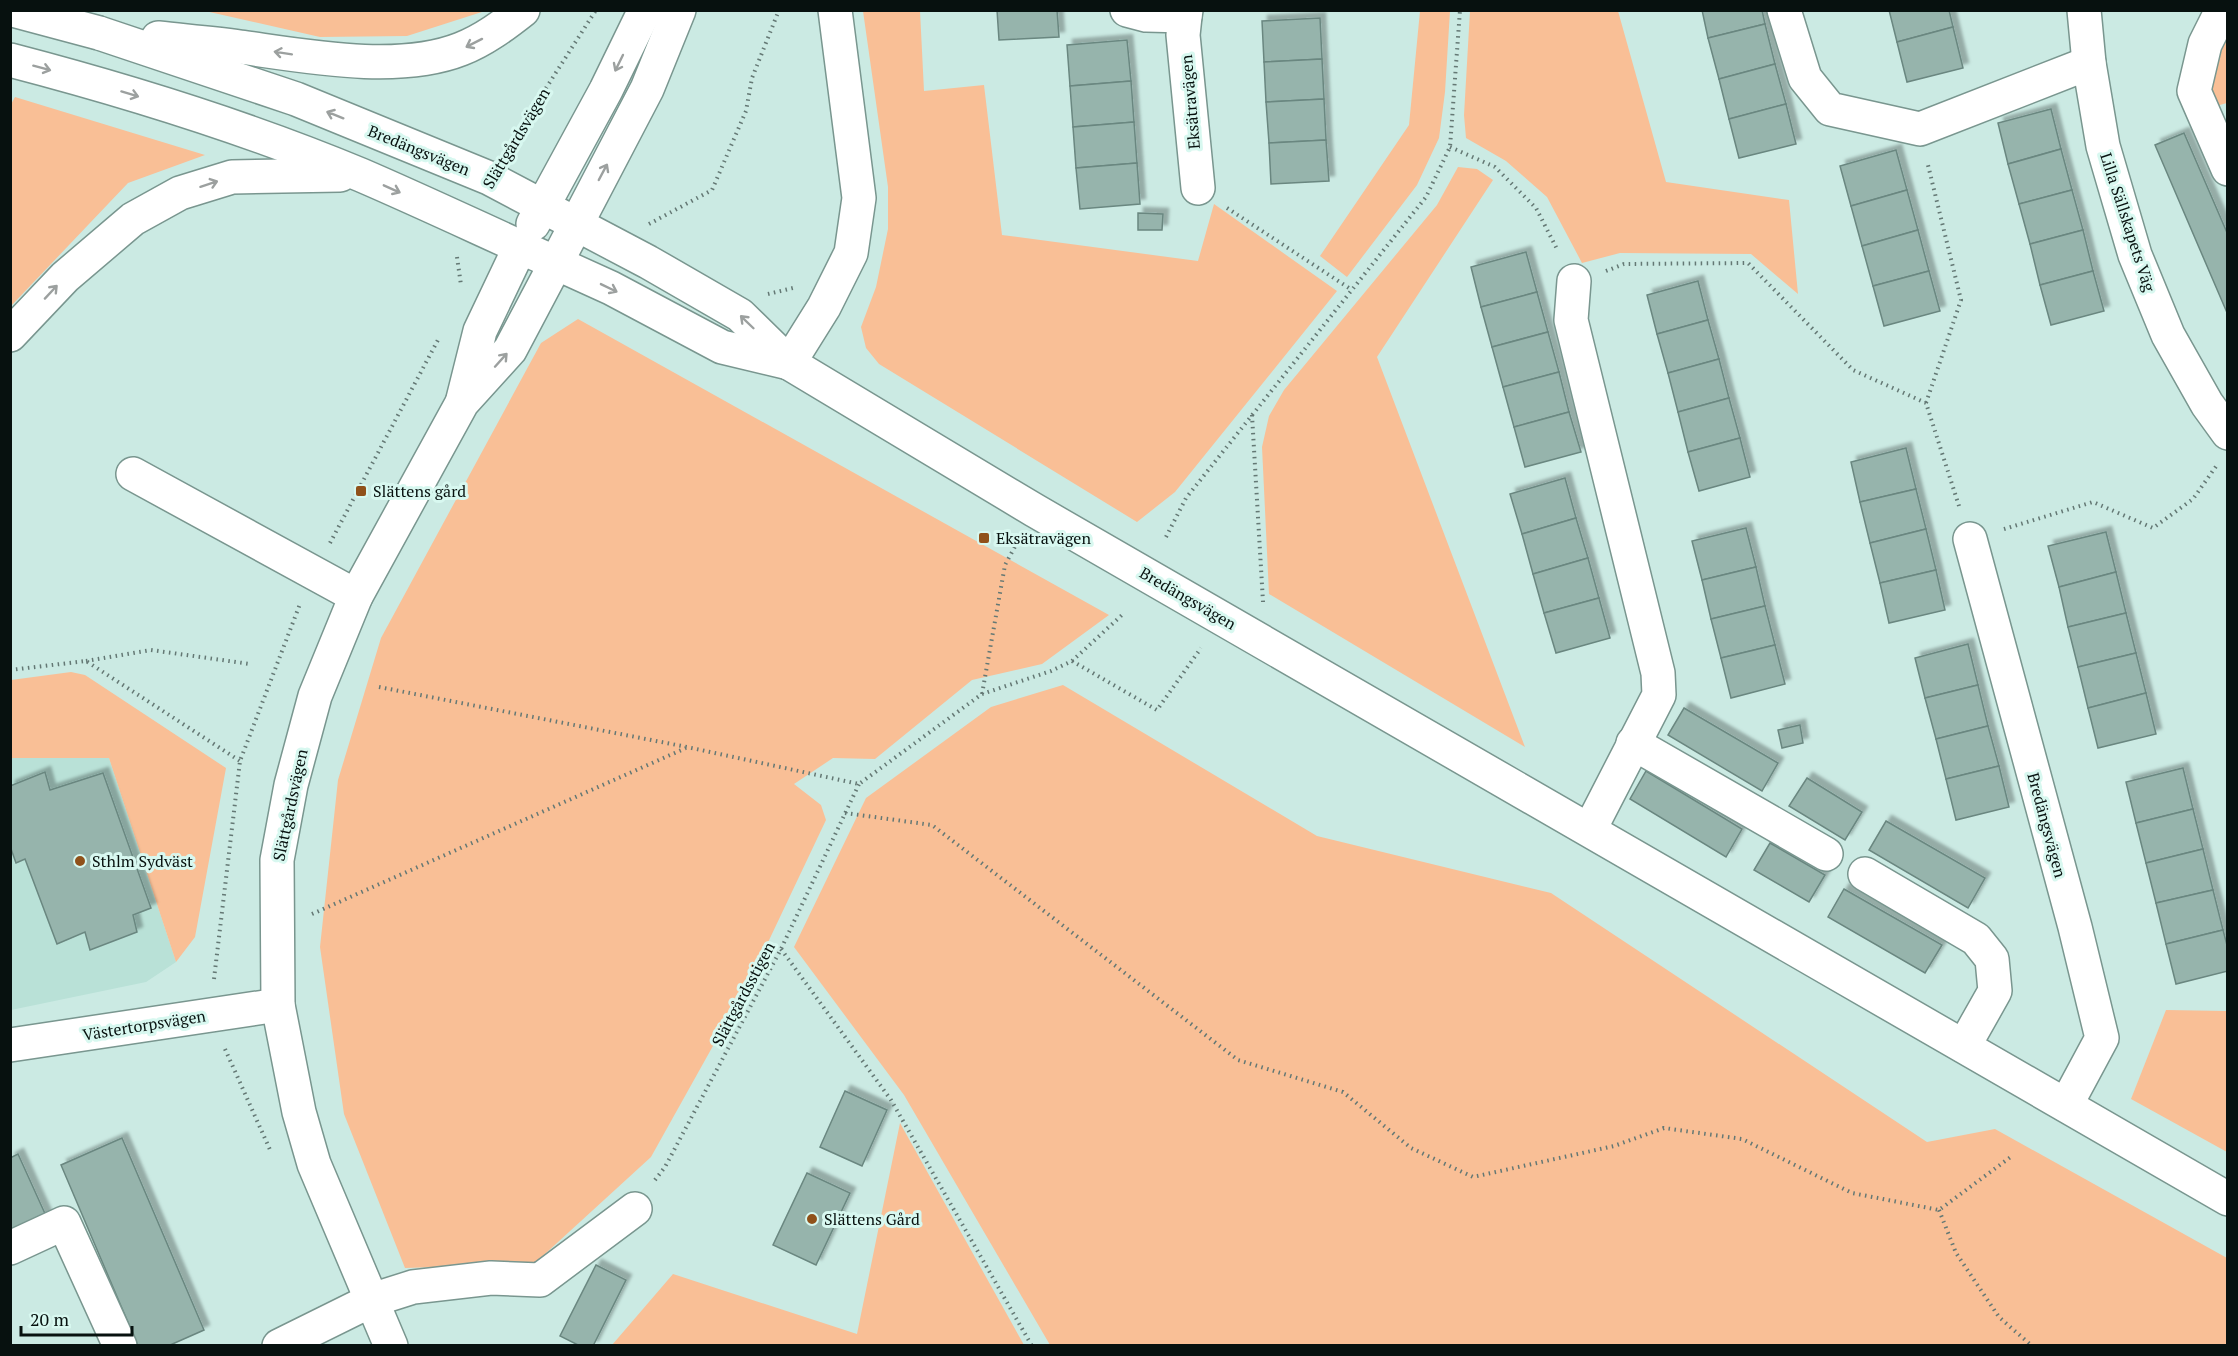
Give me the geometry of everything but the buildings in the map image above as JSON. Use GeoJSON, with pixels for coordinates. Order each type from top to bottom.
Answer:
{"type":"FeatureCollection","features":[{"type":"Feature","properties":{"kind":"street"},"geometry":{"type":"LineString","coordinates":[[10,23],[15,10]]}},
{"type":"Feature","properties":{"kind":"street","name":"Bredängsvägen"},"geometry":{"type":"LineString","coordinates":[[15,10],[99,33],[296,99],[489,178],[648,262],[740,315],[789,363],[1034,510],[2228,1199]]}},
{"type":"Feature","properties":{"kind":"street"},"geometry":{"type":"LineString","coordinates":[[99,33],[238,47],[300,56],[391,62],[426,58],[460,50],[495,32],[523,10]]}},
{"type":"Feature","properties":{"kind":"street","name":"Slättgårdsvägen"},"geometry":{"type":"LineString","coordinates":[[462,403],[480,331],[520,247],[606,90],[645,10]]}},
{"type":"Feature","properties":{"kind":"street","name":"Slättgårdsvägen"},"geometry":{"type":"LineString","coordinates":[[391,1346],[314,1164],[299,1112],[278,1005],[277,860],[291,785],[315,696],[356,596],[462,403],[510,350],[647,89],[679,10]]}},
{"type":"Feature","properties":{"kind":"street"},"geometry":{"type":"LineString","coordinates":[[789,363],[824,307],[851,253],[859,198],[835,10]]}},
{"type":"Feature","properties":{"kind":"street","name":"Eksätravägen"},"geometry":{"type":"LineString","coordinates":[[1127,10],[1146,15],[1185,13],[1183,35],[1198,188]]}},
{"type":"Feature","properties":{"kind":"street"},"geometry":{"type":"LineString","coordinates":[[1784,10],[1805,78],[1830,109],[1920,129],[2089,63]]}},
{"type":"Feature","properties":{"kind":"street","name":"Lilla Sällskapets Väg"},"geometry":{"type":"LineString","coordinates":[[2084,10],[2089,63],[2103,146],[2135,255],[2168,335],[2207,404],[2224,447]]}},
{"type":"Feature","properties":{"kind":"street"},"geometry":{"type":"LineString","coordinates":[[2222,10],[2205,44],[2194,91],[2228,170]]}},
{"type":"Feature","properties":{"kind":"street","name":"Bredängsvägen"},"geometry":{"type":"LineString","coordinates":[[10,60],[74,77],[219,122],[359,175],[611,288],[722,347],[789,363]]}},
{"type":"Feature","properties":{"kind":"street"},"geometry":{"type":"LineString","coordinates":[[10,335],[65,277],[133,219],[180,193],[232,177],[359,175]]}},
{"type":"Feature","properties":{"kind":"street"},"geometry":{"type":"LineString","coordinates":[[1574,281],[1571,320],[1658,673],[1659,696],[1590,829]]}},
{"type":"Feature","properties":{"kind":"street"},"geometry":{"type":"LineString","coordinates":[[133,474],[356,596]]}},
{"type":"Feature","properties":{"kind":"street","name":"Bredängsvägen"},"geometry":{"type":"LineString","coordinates":[[1970,540],[2072,916],[2102,1038],[2066,1105]]}},
{"type":"Feature","properties":{"kind":"street"},"geometry":{"type":"LineString","coordinates":[[1633,743],[1826,854]]}},
{"type":"Feature","properties":{"kind":"street"},"geometry":{"type":"LineString","coordinates":[[1865,874],[1976,939],[1992,959],[1995,991],[1964,1046]]}},
{"type":"Feature","properties":{"kind":"street","name":"Västertorpsvägen"},"geometry":{"type":"LineString","coordinates":[[10,1045],[278,1005]]}},
{"type":"Feature","properties":{"kind":"street"},"geometry":{"type":"LineString","coordinates":[[279,1346],[372,1300],[413,1287],[491,1278],[540,1280],[636,1209]]}},
{"type":"Feature","properties":{"kind":"street"},"geometry":{"type":"LineString","coordinates":[[10,1248],[64,1223],[120,1346]]}},
{"type":"Feature","properties":{"kind":"path","name":"Slättgårdsvägen"},"geometry":{"type":"LineString","coordinates":[[489,178],[596,10]]}},
{"type":"Feature","properties":{"kind":"path"},"geometry":{"type":"LineString","coordinates":[[645,226],[712,190],[746,111],[752,78],[779,10]]}},
{"type":"Feature","properties":{"kind":"path"},"geometry":{"type":"LineString","coordinates":[[1166,537],[1186,498],[1426,197],[1450,147],[1460,10]]}},
{"type":"Feature","properties":{"kind":"path"},"geometry":{"type":"LineString","coordinates":[[1920,129],[1961,300],[1926,403],[1970,540],[2092,502],[2152,528],[2193,499],[2224,447]]}},
{"type":"Feature","properties":{"kind":"path"},"geometry":{"type":"LineString","coordinates":[[1450,147],[1495,167],[1536,208],[1574,281],[1624,264],[1748,263],[1853,370],[1926,403]]}},
{"type":"Feature","properties":{"kind":"path"},"geometry":{"type":"LineString","coordinates":[[1198,188],[1352,290]]}},
{"type":"Feature","properties":{"kind":"path"},"geometry":{"type":"LineString","coordinates":[[462,292],[455,248],[469,224]]}},
{"type":"Feature","properties":{"kind":"path"},"geometry":{"type":"LineString","coordinates":[[209,1015],[240,761],[290,628],[314,574],[443,331]]}},
{"type":"Feature","properties":{"kind":"path"},"geometry":{"type":"LineString","coordinates":[[1252,414],[1265,642]]}},
{"type":"Feature","properties":{"kind":"path"},"geometry":{"type":"LineString","coordinates":[[982,694],[1005,565],[1034,510]]}},
{"type":"Feature","properties":{"kind":"path"},"geometry":{"type":"LineString","coordinates":[[379,687],[687,747],[859,784],[982,694],[1051,671],[1072,661],[1122,615]]}},
{"type":"Feature","properties":{"kind":"path"},"geometry":{"type":"LineString","coordinates":[[1072,661],[1157,710],[1222,618]]}},
{"type":"Feature","properties":{"kind":"path"},"geometry":{"type":"LineString","coordinates":[[10,670],[151,650],[250,664]]}},
{"type":"Feature","properties":{"kind":"path"},"geometry":{"type":"LineString","coordinates":[[86,661],[240,761]]}},
{"type":"Feature","properties":{"kind":"path"},"geometry":{"type":"LineString","coordinates":[[277,930],[687,747]]}},
{"type":"Feature","properties":{"kind":"path","name":"Slättgårdsstigen"},"geometry":{"type":"LineString","coordinates":[[636,1209],[665,1167],[781,949],[859,784]]}},
{"type":"Feature","properties":{"kind":"path"},"geometry":{"type":"LineString","coordinates":[[845,813],[932,825],[1238,1059],[1343,1092],[1411,1148],[1473,1177],[1614,1146],[1665,1128],[1742,1138],[1852,1193],[1939,1210],[2012,1156]]}},
{"type":"Feature","properties":{"kind":"path"},"geometry":{"type":"LineString","coordinates":[[781,949],[891,1100],[1032,1346]]}},
{"type":"Feature","properties":{"kind":"path"},"geometry":{"type":"LineString","coordinates":[[1939,1210],[1956,1253],[1999,1317],[2032,1346]]}},
{"type":"Feature","properties":{"kind":"shaded area"},"geometry":{"type":"Polygon","coordinates":[[[205,11],[485,11],[407,36],[320,37],[205,11]]]}},
{"type":"Feature","properties":{"kind":"shaded area"},"geometry":{"type":"Polygon","coordinates":[[[863,11],[920,11],[924,91],[984,85],[1002,235],[1198,261],[1214,204],[1337,291],[1175,492],[1137,522],[879,364],[866,348],[861,327],[876,287],[888,229],[888,187],[863,11]]]}},
{"type":"Feature","properties":{"kind":"shaded area"},"geometry":{"type":"Polygon","coordinates":[[[1420,11],[1450,11],[1445,92],[1439,138],[1417,185],[1347,277],[1320,256],[1409,125],[1420,11]]]}},
{"type":"Feature","properties":{"kind":"shaded area"},"geometry":{"type":"Polygon","coordinates":[[[1470,11],[1618,11],[1666,182],[1789,200],[1798,294],[1751,254],[1620,253],[1582,263],[1547,197],[1506,161],[1466,138],[1464,115],[1470,11]]]}},
{"type":"Feature","properties":{"kind":"shaded area"},"geometry":{"type":"Polygon","coordinates":[[[2227,23],[2227,103],[2216,106],[2208,88],[2227,23]]]}},
{"type":"Feature","properties":{"kind":"shaded area"},"geometry":{"type":"Polygon","coordinates":[[[15,97],[205,155],[128,183],[11,306],[10,106],[15,97]]]}},
{"type":"Feature","properties":{"kind":"shaded area"},"geometry":{"type":"Polygon","coordinates":[[[1458,167],[1477,169],[1493,180],[1377,357],[1525,747],[1269,594],[1262,447],[1269,416],[1284,390],[1437,205],[1458,167]]]}},
{"type":"Feature","properties":{"kind":"shaded area","name":"Slättens gård"},"geometry":{"type":"Polygon","coordinates":[[[578,319],[1109,615],[1042,664],[972,680],[875,759],[833,758],[794,784],[821,805],[826,820],[752,976],[651,1157],[534,1264],[405,1268],[344,1114],[320,947],[338,780],[381,638],[541,343],[578,319]]]}},
{"type":"Feature","properties":{"kind":"shaded area"},"geometry":{"type":"Polygon","coordinates":[[[71,672],[85,675],[226,768],[195,937],[176,962],[109,758],[11,758],[11,680],[71,672]]]}},
{"type":"Feature","properties":{"kind":"shaded area"},"geometry":{"type":"Polygon","coordinates":[[[1063,685],[1317,836],[1551,893],[1927,1142],[1995,1129],[2227,1258],[2227,1345],[1050,1345],[904,1095],[794,947],[866,798],[991,707],[1063,685]]]}},
{"type":"Feature","properties":{"kind":"shaded area"},"geometry":{"type":"Polygon","coordinates":[[[10,758],[109,758],[176,962],[146,982],[11,1010],[10,758]]]}},
{"type":"Feature","properties":{"kind":"shaded area"},"geometry":{"type":"Polygon","coordinates":[[[2166,1010],[2227,1011],[2227,1152],[2131,1099],[2166,1010]]]}},
{"type":"Feature","properties":{"kind":"shaded area"},"geometry":{"type":"Polygon","coordinates":[[[900,1123],[1024,1345],[612,1345],[673,1274],[857,1334],[900,1123]]]}},
{"type":"Feature","properties":{"kind":"place","name":"Slättens gård"},"geometry":{"type":"Point","coordinates":[361,491]}},
{"type":"Feature","properties":{"kind":"place","name":"Eksätravägen"},"geometry":{"type":"Point","coordinates":[984,538]}},
{"type":"Feature","properties":{"kind":"place","name":"Sthlm Sydväst"},"geometry":{"type":"Point","coordinates":[80,861]}},
{"type":"Feature","properties":{"kind":"place","name":"Slättens Gård"},"geometry":{"type":"Point","coordinates":[812,1219]}}]}
